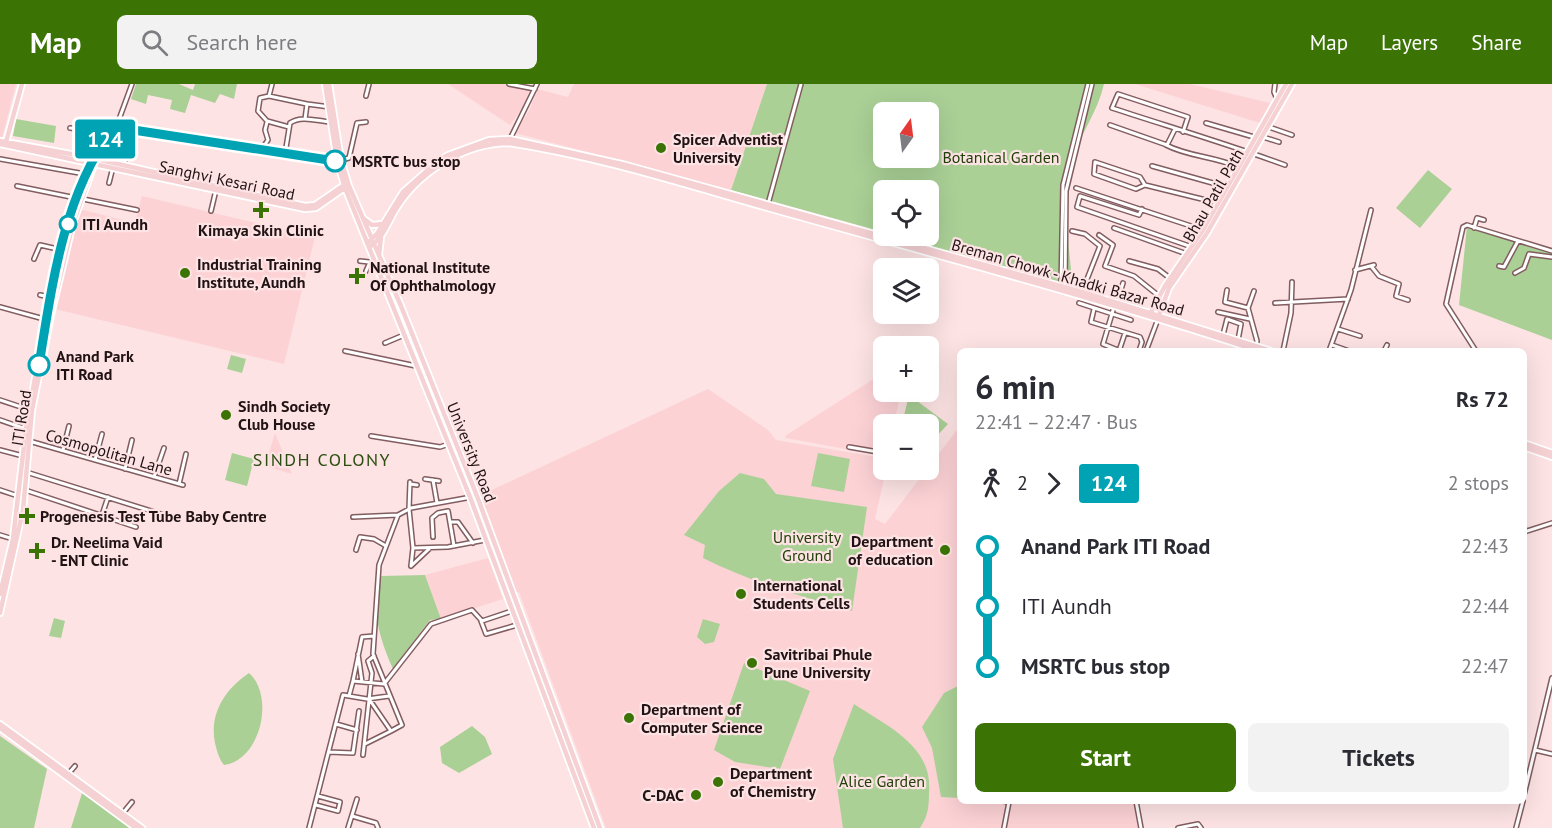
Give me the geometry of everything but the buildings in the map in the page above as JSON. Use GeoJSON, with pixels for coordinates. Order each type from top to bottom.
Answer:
{"type":"FeatureCollection","features":[{"type":"Feature","properties":{"kind":"main road"},"geometry":{"type":"LineString","coordinates":[[3,143],[20,84]]}},
{"type":"Feature","properties":{"kind":"main road","name":"University Road"},"geometry":{"type":"LineString","coordinates":[[325,84],[339,161],[346,186],[371,244],[379,255],[477,496],[600,828]]}},
{"type":"Feature","properties":{"kind":"main road","name":"University Road"},"geometry":{"type":"LineString","coordinates":[[329,84],[330,107]]}},
{"type":"Feature","properties":{"kind":"main road","name":"Bhau Patil Path"},"geometry":{"type":"LineString","coordinates":[[1221,204],[1238,167],[1267,126],[1286,84]]}},
{"type":"Feature","properties":{"kind":"main road","name":"Bhau Patil Path"},"geometry":{"type":"LineString","coordinates":[[1150,315],[1159,296],[1205,232],[1249,152],[1254,137],[1292,84]]}},
{"type":"Feature","properties":{"kind":"main road","name":"Breman Chowk - Khadki Bazar Road"},"geometry":{"type":"LineString","coordinates":[[509,141],[625,169],[1082,294]]}},
{"type":"Feature","properties":{"kind":"main road","name":"Breman Chowk - Khadki Bazar Road"},"geometry":{"type":"LineString","coordinates":[[371,244],[410,185],[449,157],[490,144],[509,141],[626,165],[1082,294],[1254,348]]}},
{"type":"Feature","properties":{"kind":"main road","name":"Sanghvi Kesari Road"},"geometry":{"type":"LineString","coordinates":[[3,143],[310,210],[346,186]]}},
{"type":"Feature","properties":{"kind":"main road","name":"Breman Chowk - Khadki Bazar Road"},"geometry":{"type":"LineString","coordinates":[[371,244],[382,234],[406,195],[449,157]]}},
{"type":"Feature","properties":{"kind":"main road","name":"ITI Road"},"geometry":{"type":"LineString","coordinates":[[48,320],[50,297],[62,250],[85,174],[93,161]]}},
{"type":"Feature","properties":{"kind":"main road","name":"ITI Road"},"geometry":{"type":"LineString","coordinates":[[1,597],[15,540],[21,497],[23,456],[27,441],[26,429],[48,320],[78,198],[93,161]]}},
{"type":"Feature","properties":{"kind":"main road","name":"Sanghvi Kesari Road"},"geometry":{"type":"LineString","coordinates":[[113,166],[123,166],[305,206],[315,205],[346,186]]}},
{"type":"Feature","properties":{"kind":"main road","name":"University Road"},"geometry":{"type":"LineString","coordinates":[[346,186],[362,217],[376,262],[470,497],[594,828]]}},
{"type":"Feature","properties":{"kind":"main road"},"geometry":{"type":"LineString","coordinates":[[362,217],[372,225],[383,224]]}},
{"type":"Feature","properties":{"kind":"main road"},"geometry":{"type":"LineString","coordinates":[[379,255],[382,234]]}},
{"type":"Feature","properties":{"kind":"main road","name":"Bhau Patil Path"},"geometry":{"type":"LineString","coordinates":[[1185,261],[1187,254],[1194,248]]}},
{"type":"Feature","properties":{"kind":"main road","name":"Bhau Patil Path"},"geometry":{"type":"LineString","coordinates":[[1159,318],[1172,279]]}},
{"type":"Feature","properties":{"kind":"main road","name":"Breman Chowk - Khadki Bazar Road"},"geometry":{"type":"LineString","coordinates":[[1159,318],[1223,335],[1255,348]]}},
{"type":"Feature","properties":{"kind":"main road","name":"ITI Road"},"geometry":{"type":"LineString","coordinates":[[21,497],[25,490],[30,410]]}},
{"type":"Feature","properties":{"kind":"main road"},"geometry":{"type":"LineString","coordinates":[[1527,446],[1552,455]]}},
{"type":"Feature","properties":{"kind":"main road","name":"ITI Road"},"geometry":{"type":"LineString","coordinates":[[0,613],[3,570],[15,540]]}},
{"type":"Feature","properties":{"kind":"main road"},"geometry":{"type":"LineString","coordinates":[[0,724],[142,828]]}},
{"type":"Feature","properties":{"kind":"main road"},"geometry":{"type":"LineString","coordinates":[[0,728],[136,828]]}},
{"type":"Feature","properties":{"kind":"street"},"geometry":{"type":"LineString","coordinates":[[93,161],[114,129],[132,84]]}},
{"type":"Feature","properties":{"kind":"street"},"geometry":{"type":"LineString","coordinates":[[269,96],[272,84]]}},
{"type":"Feature","properties":{"kind":"street"},"geometry":{"type":"LineString","coordinates":[[366,96],[369,84]]}},
{"type":"Feature","properties":{"kind":"street"},"geometry":{"type":"LineString","coordinates":[[509,84],[535,89]]}},
{"type":"Feature","properties":{"kind":"street"},"geometry":{"type":"LineString","coordinates":[[509,141],[537,84]]}},
{"type":"Feature","properties":{"kind":"street"},"geometry":{"type":"LineString","coordinates":[[768,205],[801,84]]}},
{"type":"Feature","properties":{"kind":"street"},"geometry":{"type":"LineString","coordinates":[[1063,287],[1063,184],[1090,84]]}},
{"type":"Feature","properties":{"kind":"street"},"geometry":{"type":"LineString","coordinates":[[1275,84],[1274,92],[1279,100]]}},
{"type":"Feature","properties":{"kind":"street"},"geometry":{"type":"LineString","coordinates":[[1183,132],[1188,117],[1118,94],[1112,108],[1183,132],[1249,152],[1285,165]]}},
{"type":"Feature","properties":{"kind":"street"},"geometry":{"type":"LineString","coordinates":[[289,127],[267,120],[257,106],[260,98],[269,96],[307,105],[330,107]]}},
{"type":"Feature","properties":{"kind":"street"},"geometry":{"type":"LineString","coordinates":[[305,119],[307,105]]}},
{"type":"Feature","properties":{"kind":"street"},"geometry":{"type":"LineString","coordinates":[[261,150],[268,140],[265,130],[267,120]]}},
{"type":"Feature","properties":{"kind":"street"},"geometry":{"type":"LineString","coordinates":[[285,154],[289,127],[293,120],[332,122]]}},
{"type":"Feature","properties":{"kind":"street"},"geometry":{"type":"LineString","coordinates":[[114,129],[339,161],[349,158],[357,123],[366,122]]}},
{"type":"Feature","properties":{"kind":"street"},"geometry":{"type":"LineString","coordinates":[[1206,123],[1254,137]]}},
{"type":"Feature","properties":{"kind":"street"},"geometry":{"type":"LineString","coordinates":[[1110,125],[1183,154],[1213,158],[1238,167]]}},
{"type":"Feature","properties":{"kind":"street"},"geometry":{"type":"LineString","coordinates":[[1267,126],[1292,135]]}},
{"type":"Feature","properties":{"kind":"street"},"geometry":{"type":"LineString","coordinates":[[70,128],[94,131],[106,137]]}},
{"type":"Feature","properties":{"kind":"street"},"geometry":{"type":"LineString","coordinates":[[93,161],[106,137],[114,129]]}},
{"type":"Feature","properties":{"kind":"street"},"geometry":{"type":"LineString","coordinates":[[1165,145],[1170,143],[1175,129]]}},
{"type":"Feature","properties":{"kind":"street"},"geometry":{"type":"LineString","coordinates":[[1261,136],[1279,142]]}},
{"type":"Feature","properties":{"kind":"street"},"geometry":{"type":"LineString","coordinates":[[109,183],[118,144]]}},
{"type":"Feature","properties":{"kind":"street"},"geometry":{"type":"LineString","coordinates":[[123,166],[129,144]]}},
{"type":"Feature","properties":{"kind":"street"},"geometry":{"type":"LineString","coordinates":[[0,159],[85,174]]}},
{"type":"Feature","properties":{"kind":"street"},"geometry":{"type":"LineString","coordinates":[[1145,185],[1140,177],[1095,162],[1094,174],[1136,189],[1145,185],[1221,204]]}},
{"type":"Feature","properties":{"kind":"street"},"geometry":{"type":"LineString","coordinates":[[1152,166],[1227,187]]}},
{"type":"Feature","properties":{"kind":"street"},"geometry":{"type":"LineString","coordinates":[[17,186],[137,210]]}},
{"type":"Feature","properties":{"kind":"street"},"geometry":{"type":"LineString","coordinates":[[1076,188],[1205,232]]}},
{"type":"Feature","properties":{"kind":"street"},"geometry":{"type":"LineString","coordinates":[[212,211],[216,190]]}},
{"type":"Feature","properties":{"kind":"street"},"geometry":{"type":"LineString","coordinates":[[1142,209],[1139,215],[1080,196],[1077,207],[1194,248]]}},
{"type":"Feature","properties":{"kind":"street"},"geometry":{"type":"LineString","coordinates":[[1330,348],[1347,299],[1371,210]]}},
{"type":"Feature","properties":{"kind":"street"},"geometry":{"type":"LineString","coordinates":[[1474,228],[1477,218],[1484,220]]}},
{"type":"Feature","properties":{"kind":"street"},"geometry":{"type":"LineString","coordinates":[[1474,348],[1446,304],[1462,228],[1465,225],[1552,251]]}},
{"type":"Feature","properties":{"kind":"street"},"geometry":{"type":"LineString","coordinates":[[1114,228],[1187,254]]}},
{"type":"Feature","properties":{"kind":"street"},"geometry":{"type":"LineString","coordinates":[[1072,231],[1087,235],[1100,246],[1082,294]]}},
{"type":"Feature","properties":{"kind":"street"},"geometry":{"type":"LineString","coordinates":[[1099,235],[1113,245],[1105,266],[1134,276],[1159,296]]}},
{"type":"Feature","properties":{"kind":"street"},"geometry":{"type":"LineString","coordinates":[[1498,266],[1504,267],[1518,241]]}},
{"type":"Feature","properties":{"kind":"street"},"geometry":{"type":"LineString","coordinates":[[34,259],[40,244],[62,250]]}},
{"type":"Feature","properties":{"kind":"street"},"geometry":{"type":"LineString","coordinates":[[1515,273],[1524,268],[1529,254],[1552,257]]}},
{"type":"Feature","properties":{"kind":"street"},"geometry":{"type":"LineString","coordinates":[[360,261],[376,262]]}},
{"type":"Feature","properties":{"kind":"street"},"geometry":{"type":"LineString","coordinates":[[1129,261],[1158,269],[1172,279]]}},
{"type":"Feature","properties":{"kind":"street"},"geometry":{"type":"LineString","coordinates":[[366,271],[370,262]]}},
{"type":"Feature","properties":{"kind":"street"},"geometry":{"type":"LineString","coordinates":[[1355,270],[1373,266],[1379,276],[1399,284],[1396,296],[1408,300]]}},
{"type":"Feature","properties":{"kind":"street"},"geometry":{"type":"LineString","coordinates":[[1284,348],[1292,304],[1292,282]]}},
{"type":"Feature","properties":{"kind":"street"},"geometry":{"type":"LineString","coordinates":[[1113,348],[1103,344],[1123,283]]}},
{"type":"Feature","properties":{"kind":"street"},"geometry":{"type":"LineString","coordinates":[[1227,290],[1225,302],[1248,308]]}},
{"type":"Feature","properties":{"kind":"street"},"geometry":{"type":"LineString","coordinates":[[1254,291],[1248,308],[1257,348]]}},
{"type":"Feature","properties":{"kind":"street"},"geometry":{"type":"LineString","coordinates":[[40,295],[50,297]]}},
{"type":"Feature","properties":{"kind":"street"},"geometry":{"type":"LineString","coordinates":[[1275,303],[1292,304],[1347,299]]}},
{"type":"Feature","properties":{"kind":"street"},"geometry":{"type":"LineString","coordinates":[[1079,303],[1131,320]]}},
{"type":"Feature","properties":{"kind":"street"},"geometry":{"type":"LineString","coordinates":[[0,307],[48,320]]}},
{"type":"Feature","properties":{"kind":"street"},"geometry":{"type":"LineString","coordinates":[[1094,309],[1090,322],[1141,338],[1139,348]]}},
{"type":"Feature","properties":{"kind":"street"},"geometry":{"type":"LineString","coordinates":[[1218,312],[1241,324],[1238,340]]}},
{"type":"Feature","properties":{"kind":"street"},"geometry":{"type":"LineString","coordinates":[[1228,317],[1250,319]]}},
{"type":"Feature","properties":{"kind":"street"},"geometry":{"type":"LineString","coordinates":[[1223,335],[1228,317]]}},
{"type":"Feature","properties":{"kind":"street"},"geometry":{"type":"LineString","coordinates":[[1147,348],[1159,318]]}},
{"type":"Feature","properties":{"kind":"street"},"geometry":{"type":"LineString","coordinates":[[1338,329],[1360,336]]}},
{"type":"Feature","properties":{"kind":"street"},"geometry":{"type":"LineString","coordinates":[[1121,348],[1125,333]]}},
{"type":"Feature","properties":{"kind":"street"},"geometry":{"type":"LineString","coordinates":[[385,343],[405,334]]}},
{"type":"Feature","properties":{"kind":"street"},"geometry":{"type":"LineString","coordinates":[[1332,345],[1340,348]]}},
{"type":"Feature","properties":{"kind":"street"},"geometry":{"type":"LineString","coordinates":[[345,351],[418,366]]}},
{"type":"Feature","properties":{"kind":"street"},"geometry":{"type":"LineString","coordinates":[[0,400],[30,410]]}},
{"type":"Feature","properties":{"kind":"street"},"geometry":{"type":"LineString","coordinates":[[0,420],[26,429]]}},
{"type":"Feature","properties":{"kind":"street"},"geometry":{"type":"LineString","coordinates":[[63,451],[69,426]]}},
{"type":"Feature","properties":{"kind":"street"},"geometry":{"type":"LineString","coordinates":[[96,460],[102,434]]}},
{"type":"Feature","properties":{"kind":"street"},"geometry":{"type":"LineString","coordinates":[[371,436],[440,447],[449,444]]}},
{"type":"Feature","properties":{"kind":"street"},"geometry":{"type":"LineString","coordinates":[[125,469],[132,440]]}},
{"type":"Feature","properties":{"kind":"street","name":"Cosmopolitan Lane"},"geometry":{"type":"LineString","coordinates":[[27,441],[181,484],[186,454]]}},
{"type":"Feature","properties":{"kind":"street"},"geometry":{"type":"LineString","coordinates":[[849,447],[873,451]]}},
{"type":"Feature","properties":{"kind":"street"},"geometry":{"type":"LineString","coordinates":[[154,477],[164,448]]}},
{"type":"Feature","properties":{"kind":"street"},"geometry":{"type":"LineString","coordinates":[[0,450],[23,456]]}},
{"type":"Feature","properties":{"kind":"street"},"geometry":{"type":"LineString","coordinates":[[26,472],[164,515]]}},
{"type":"Feature","properties":{"kind":"street"},"geometry":{"type":"LineString","coordinates":[[425,479],[439,481]]}},
{"type":"Feature","properties":{"kind":"street"},"geometry":{"type":"LineString","coordinates":[[433,480],[437,503]]}},
{"type":"Feature","properties":{"kind":"street"},"geometry":{"type":"LineString","coordinates":[[417,484],[410,483],[412,566],[429,549]]}},
{"type":"Feature","properties":{"kind":"street"},"geometry":{"type":"LineString","coordinates":[[0,490],[21,497]]}},
{"type":"Feature","properties":{"kind":"street"},"geometry":{"type":"LineString","coordinates":[[25,490],[136,527]]}},
{"type":"Feature","properties":{"kind":"street"},"geometry":{"type":"LineString","coordinates":[[353,517],[398,515],[409,509],[477,496]]}},
{"type":"Feature","properties":{"kind":"street"},"geometry":{"type":"LineString","coordinates":[[102,515],[108,497]]}},
{"type":"Feature","properties":{"kind":"street"},"geometry":{"type":"LineString","coordinates":[[433,537],[432,518],[438,513],[448,511],[454,546]]}},
{"type":"Feature","properties":{"kind":"street"},"geometry":{"type":"LineString","coordinates":[[365,744],[402,725],[374,656],[379,565],[398,515]]}},
{"type":"Feature","properties":{"kind":"street"},"geometry":{"type":"LineString","coordinates":[[450,522],[458,522],[473,543]]}},
{"type":"Feature","properties":{"kind":"street"},"geometry":{"type":"LineString","coordinates":[[1527,531],[1552,523]]}},
{"type":"Feature","properties":{"kind":"street"},"geometry":{"type":"LineString","coordinates":[[0,535],[15,540]]}},
{"type":"Feature","properties":{"kind":"street"},"geometry":{"type":"LineString","coordinates":[[356,550],[360,537],[374,539],[386,546]]}},
{"type":"Feature","properties":{"kind":"street"},"geometry":{"type":"LineString","coordinates":[[413,548],[429,549],[485,540]]}},
{"type":"Feature","properties":{"kind":"street"},"geometry":{"type":"LineString","coordinates":[[384,684],[431,624],[472,610],[481,621],[486,634],[517,625]]}},
{"type":"Feature","properties":{"kind":"street"},"geometry":{"type":"LineString","coordinates":[[481,621],[512,611]]}},
{"type":"Feature","properties":{"kind":"street"},"geometry":{"type":"LineString","coordinates":[[349,696],[362,637],[374,636]]}},
{"type":"Feature","properties":{"kind":"street"},"geometry":{"type":"LineString","coordinates":[[358,653],[362,682]]}},
{"type":"Feature","properties":{"kind":"street"},"geometry":{"type":"LineString","coordinates":[[363,755],[372,674],[368,661],[374,656]]}},
{"type":"Feature","properties":{"kind":"street"},"geometry":{"type":"LineString","coordinates":[[1527,783],[1552,678]]}},
{"type":"Feature","properties":{"kind":"street"},"geometry":{"type":"LineString","coordinates":[[353,681],[384,684]]}},
{"type":"Feature","properties":{"kind":"street"},"geometry":{"type":"LineString","coordinates":[[309,828],[343,694],[368,699],[389,696]]}},
{"type":"Feature","properties":{"kind":"street"},"geometry":{"type":"LineString","coordinates":[[368,699],[391,731]]}},
{"type":"Feature","properties":{"kind":"street"},"geometry":{"type":"LineString","coordinates":[[329,752],[353,753],[359,711]]}},
{"type":"Feature","properties":{"kind":"street"},"geometry":{"type":"LineString","coordinates":[[336,724],[357,730]]}},
{"type":"Feature","properties":{"kind":"street"},"geometry":{"type":"LineString","coordinates":[[1535,750],[1552,754]]}},
{"type":"Feature","properties":{"kind":"street"},"geometry":{"type":"LineString","coordinates":[[69,773],[75,766]]}},
{"type":"Feature","properties":{"kind":"street"},"geometry":{"type":"LineString","coordinates":[[316,805],[338,811],[340,802],[318,796]]}},
{"type":"Feature","properties":{"kind":"street"},"geometry":{"type":"LineString","coordinates":[[348,828],[357,799]]}},
{"type":"Feature","properties":{"kind":"street"},"geometry":{"type":"LineString","coordinates":[[123,813],[132,802]]}},
{"type":"Feature","properties":{"kind":"street"},"geometry":{"type":"LineString","coordinates":[[1004,828],[1009,804]]}},
{"type":"Feature","properties":{"kind":"street"},"geometry":{"type":"LineString","coordinates":[[1137,804],[1141,828]]}},
{"type":"Feature","properties":{"kind":"street"},"geometry":{"type":"LineString","coordinates":[[1516,828],[1521,804]]}},
{"type":"Feature","properties":{"kind":"street"},"geometry":{"type":"LineString","coordinates":[[352,816],[376,823],[378,828]]}},
{"type":"Feature","properties":{"kind":"street"},"geometry":{"type":"LineString","coordinates":[[1178,828],[1198,824],[1201,828]]}},
{"type":"Feature","properties":{"kind":"shaded area"},"geometry":{"type":"Polygon","coordinates":[[[0,84],[16,84],[2,138],[0,138],[0,84]]]}},
{"type":"Feature","properties":{"kind":"shaded area"},"geometry":{"type":"Polygon","coordinates":[[[448,84],[517,84],[531,88],[521,110],[510,125],[448,84]]]}},
{"type":"Feature","properties":{"kind":"shaded area","name":"Spicer Adventist University"},"geometry":{"type":"Polygon","coordinates":[[[574,84],[767,84],[731,190],[515,133],[530,109],[537,89],[568,97],[574,84]]]}},
{"type":"Feature","properties":{"kind":"shaded area"},"geometry":{"type":"Polygon","coordinates":[[[1135,84],[1190,84],[1270,103],[1260,123],[1135,84]]]}},
{"type":"Feature","properties":{"kind":"shaded area","name":"Industrial Training Institute, Aundh"},"geometry":{"type":"Polygon","coordinates":[[[142,196],[315,237],[284,364],[55,309],[79,209],[135,223],[142,196]]]}},
{"type":"Feature","properties":{"kind":"shaded area"},"geometry":{"type":"Polygon","coordinates":[[[873,379],[873,402],[899,402],[896,414],[873,414],[873,454],[785,436],[873,379]]]}},
{"type":"Feature","properties":{"kind":"shaded area","name":"Savitribai Phule Pune University"},"geometry":{"type":"Polygon","coordinates":[[[708,389],[768,430],[776,440],[873,456],[873,480],[884,480],[875,519],[885,524],[919,480],[939,480],[939,453],[957,430],[957,804],[1134,804],[1138,828],[606,828],[519,592],[514,593],[479,496],[708,389]]]}},
{"type":"Feature","properties":{"kind":"shaded area"},"geometry":{"type":"Polygon","coordinates":[[[275,433],[292,474],[265,466],[275,433]]]}},
{"type":"Feature","properties":{"kind":"shaded area"},"geometry":{"type":"Polygon","coordinates":[[[488,558],[503,599],[441,619],[425,575],[488,558]]]}},
{"type":"Feature","properties":{"kind":"green space"},"geometry":{"type":"Polygon","coordinates":[[[136,84],[179,84],[193,90],[195,84],[237,84],[234,99],[220,94],[215,103],[191,95],[185,113],[170,109],[172,100],[148,95],[146,104],[131,99],[136,84]]]}},
{"type":"Feature","properties":{"kind":"green space","name":"Botanical Garden"},"geometry":{"type":"Polygon","coordinates":[[[767,84],[1104,84],[1098,103],[1077,147],[1070,172],[1067,221],[1073,286],[930,246],[939,246],[939,180],[873,180],[873,229],[731,190],[767,84]]]}},
{"type":"Feature","properties":{"kind":"green space"},"geometry":{"type":"Polygon","coordinates":[[[16,119],[56,126],[54,143],[13,136],[16,119]]]}},
{"type":"Feature","properties":{"kind":"green space"},"geometry":{"type":"Polygon","coordinates":[[[1428,170],[1452,189],[1420,228],[1396,208],[1428,170]]]}},
{"type":"Feature","properties":{"kind":"green space"},"geometry":{"type":"Polygon","coordinates":[[[1467,226],[1552,250],[1552,340],[1459,305],[1467,226]]]}},
{"type":"Feature","properties":{"kind":"green space"},"geometry":{"type":"Polygon","coordinates":[[[231,355],[246,359],[242,373],[227,369],[231,355]]]}},
{"type":"Feature","properties":{"kind":"green space"},"geometry":{"type":"Polygon","coordinates":[[[907,402],[918,402],[935,414],[904,414],[907,402]]]}},
{"type":"Feature","properties":{"kind":"green space"},"geometry":{"type":"Polygon","coordinates":[[[939,417],[948,424],[939,434],[939,417]]]}},
{"type":"Feature","properties":{"kind":"green space"},"geometry":{"type":"Polygon","coordinates":[[[232,453],[254,459],[247,486],[225,480],[232,453]]]}},
{"type":"Feature","properties":{"kind":"green space"},"geometry":{"type":"Polygon","coordinates":[[[818,453],[850,459],[844,492],[811,486],[818,453]]]}},
{"type":"Feature","properties":{"kind":"green space","name":"University Ground"},"geometry":{"type":"Polygon","coordinates":[[[740,473],[764,479],[776,494],[867,507],[852,611],[776,588],[721,567],[703,558],[705,545],[684,535],[719,491],[740,473]]]}},
{"type":"Feature","properties":{"kind":"green space"},"geometry":{"type":"Polygon","coordinates":[[[425,575],[441,619],[430,620],[393,669],[380,635],[376,611],[381,576],[425,575]]]}},
{"type":"Feature","properties":{"kind":"green space"},"geometry":{"type":"Polygon","coordinates":[[[54,618],[65,621],[61,638],[49,636],[54,618]]]}},
{"type":"Feature","properties":{"kind":"green space"},"geometry":{"type":"Polygon","coordinates":[[[703,619],[720,624],[714,642],[705,644],[697,637],[703,619]]]}},
{"type":"Feature","properties":{"kind":"green space"},"geometry":{"type":"Polygon","coordinates":[[[744,663],[810,691],[780,769],[735,762],[714,750],[744,663]]]}},
{"type":"Feature","properties":{"kind":"green space"},"geometry":{"type":"Polygon","coordinates":[[[249,673],[257,683],[261,696],[260,726],[247,752],[237,761],[224,765],[219,758],[215,743],[214,722],[226,695],[240,679],[249,673]]]}},
{"type":"Feature","properties":{"kind":"green space"},"geometry":{"type":"Polygon","coordinates":[[[957,686],[957,798],[941,797],[932,748],[922,727],[944,693],[957,686]]]}},
{"type":"Feature","properties":{"kind":"green space","name":"Alice Garden"},"geometry":{"type":"Polygon","coordinates":[[[854,704],[893,729],[916,750],[924,762],[928,776],[929,802],[920,828],[843,828],[833,759],[854,704]]]}},
{"type":"Feature","properties":{"kind":"green space"},"geometry":{"type":"Polygon","coordinates":[[[472,726],[485,737],[492,754],[459,773],[442,763],[440,747],[472,726]]]}},
{"type":"Feature","properties":{"kind":"green space"},"geometry":{"type":"Polygon","coordinates":[[[0,736],[47,769],[34,828],[0,828],[0,736]]]}},
{"type":"Feature","properties":{"kind":"green space"},"geometry":{"type":"Polygon","coordinates":[[[83,790],[86,794],[130,828],[71,828],[83,790]]]}},
{"type":"Feature","properties":{"kind":"bus line","name":"124"},"geometry":{"type":"LineString","coordinates":[[39,365],[47,310],[75,200],[90,162],[111,131],[127,129],[335,161]]}},
{"type":"Feature","properties":{"kind":"place","name":"Spicer Adventist University"},"geometry":{"type":"Point","coordinates":[661,148]}},
{"type":"Feature","properties":{"kind":"place","name":"MSRTC bus stop"},"geometry":{"type":"Point","coordinates":[335,161]}},
{"type":"Feature","properties":{"kind":"place","name":"Kimaya Skin Clinic"},"geometry":{"type":"Point","coordinates":[261,210]}},
{"type":"Feature","properties":{"kind":"place","name":"ITI Aundh"},"geometry":{"type":"Point","coordinates":[68,224]}},
{"type":"Feature","properties":{"kind":"place","name":"Industrial Training Institute, Aundh"},"geometry":{"type":"Point","coordinates":[185,273]}},
{"type":"Feature","properties":{"kind":"place","name":"National Institute Of Ophthalmology"},"geometry":{"type":"Point","coordinates":[357,276]}},
{"type":"Feature","properties":{"kind":"place","name":"Anand Park ITI Road"},"geometry":{"type":"Point","coordinates":[39,365]}},
{"type":"Feature","properties":{"kind":"place","name":"Sindh Society Club House"},"geometry":{"type":"Point","coordinates":[226,415]}},
{"type":"Feature","properties":{"kind":"place","name":"Progenesis Test Tube Baby Centre"},"geometry":{"type":"Point","coordinates":[27,516]}},
{"type":"Feature","properties":{"kind":"place","name":"Department of education"},"geometry":{"type":"Point","coordinates":[945,550]}},
{"type":"Feature","properties":{"kind":"place","name":"Dr. Neelima Vaid - ENT Clinic"},"geometry":{"type":"Point","coordinates":[37,551]}},
{"type":"Feature","properties":{"kind":"place","name":"International Students Cells"},"geometry":{"type":"Point","coordinates":[741,594]}},
{"type":"Feature","properties":{"kind":"place","name":"Savitribai Phule Pune University"},"geometry":{"type":"Point","coordinates":[752,663]}},
{"type":"Feature","properties":{"kind":"place","name":"Department of Computer Science"},"geometry":{"type":"Point","coordinates":[629,718]}},
{"type":"Feature","properties":{"kind":"place","name":"Department of Chemistry"},"geometry":{"type":"Point","coordinates":[718,782]}},
{"type":"Feature","properties":{"kind":"place","name":"C-DAC"},"geometry":{"type":"Point","coordinates":[696,795]}},
{"type":"Feature","properties":{"kind":"district","name":"SINDH COLONY"},"geometry":{"type":"Point","coordinates":[322,459]}}]}
